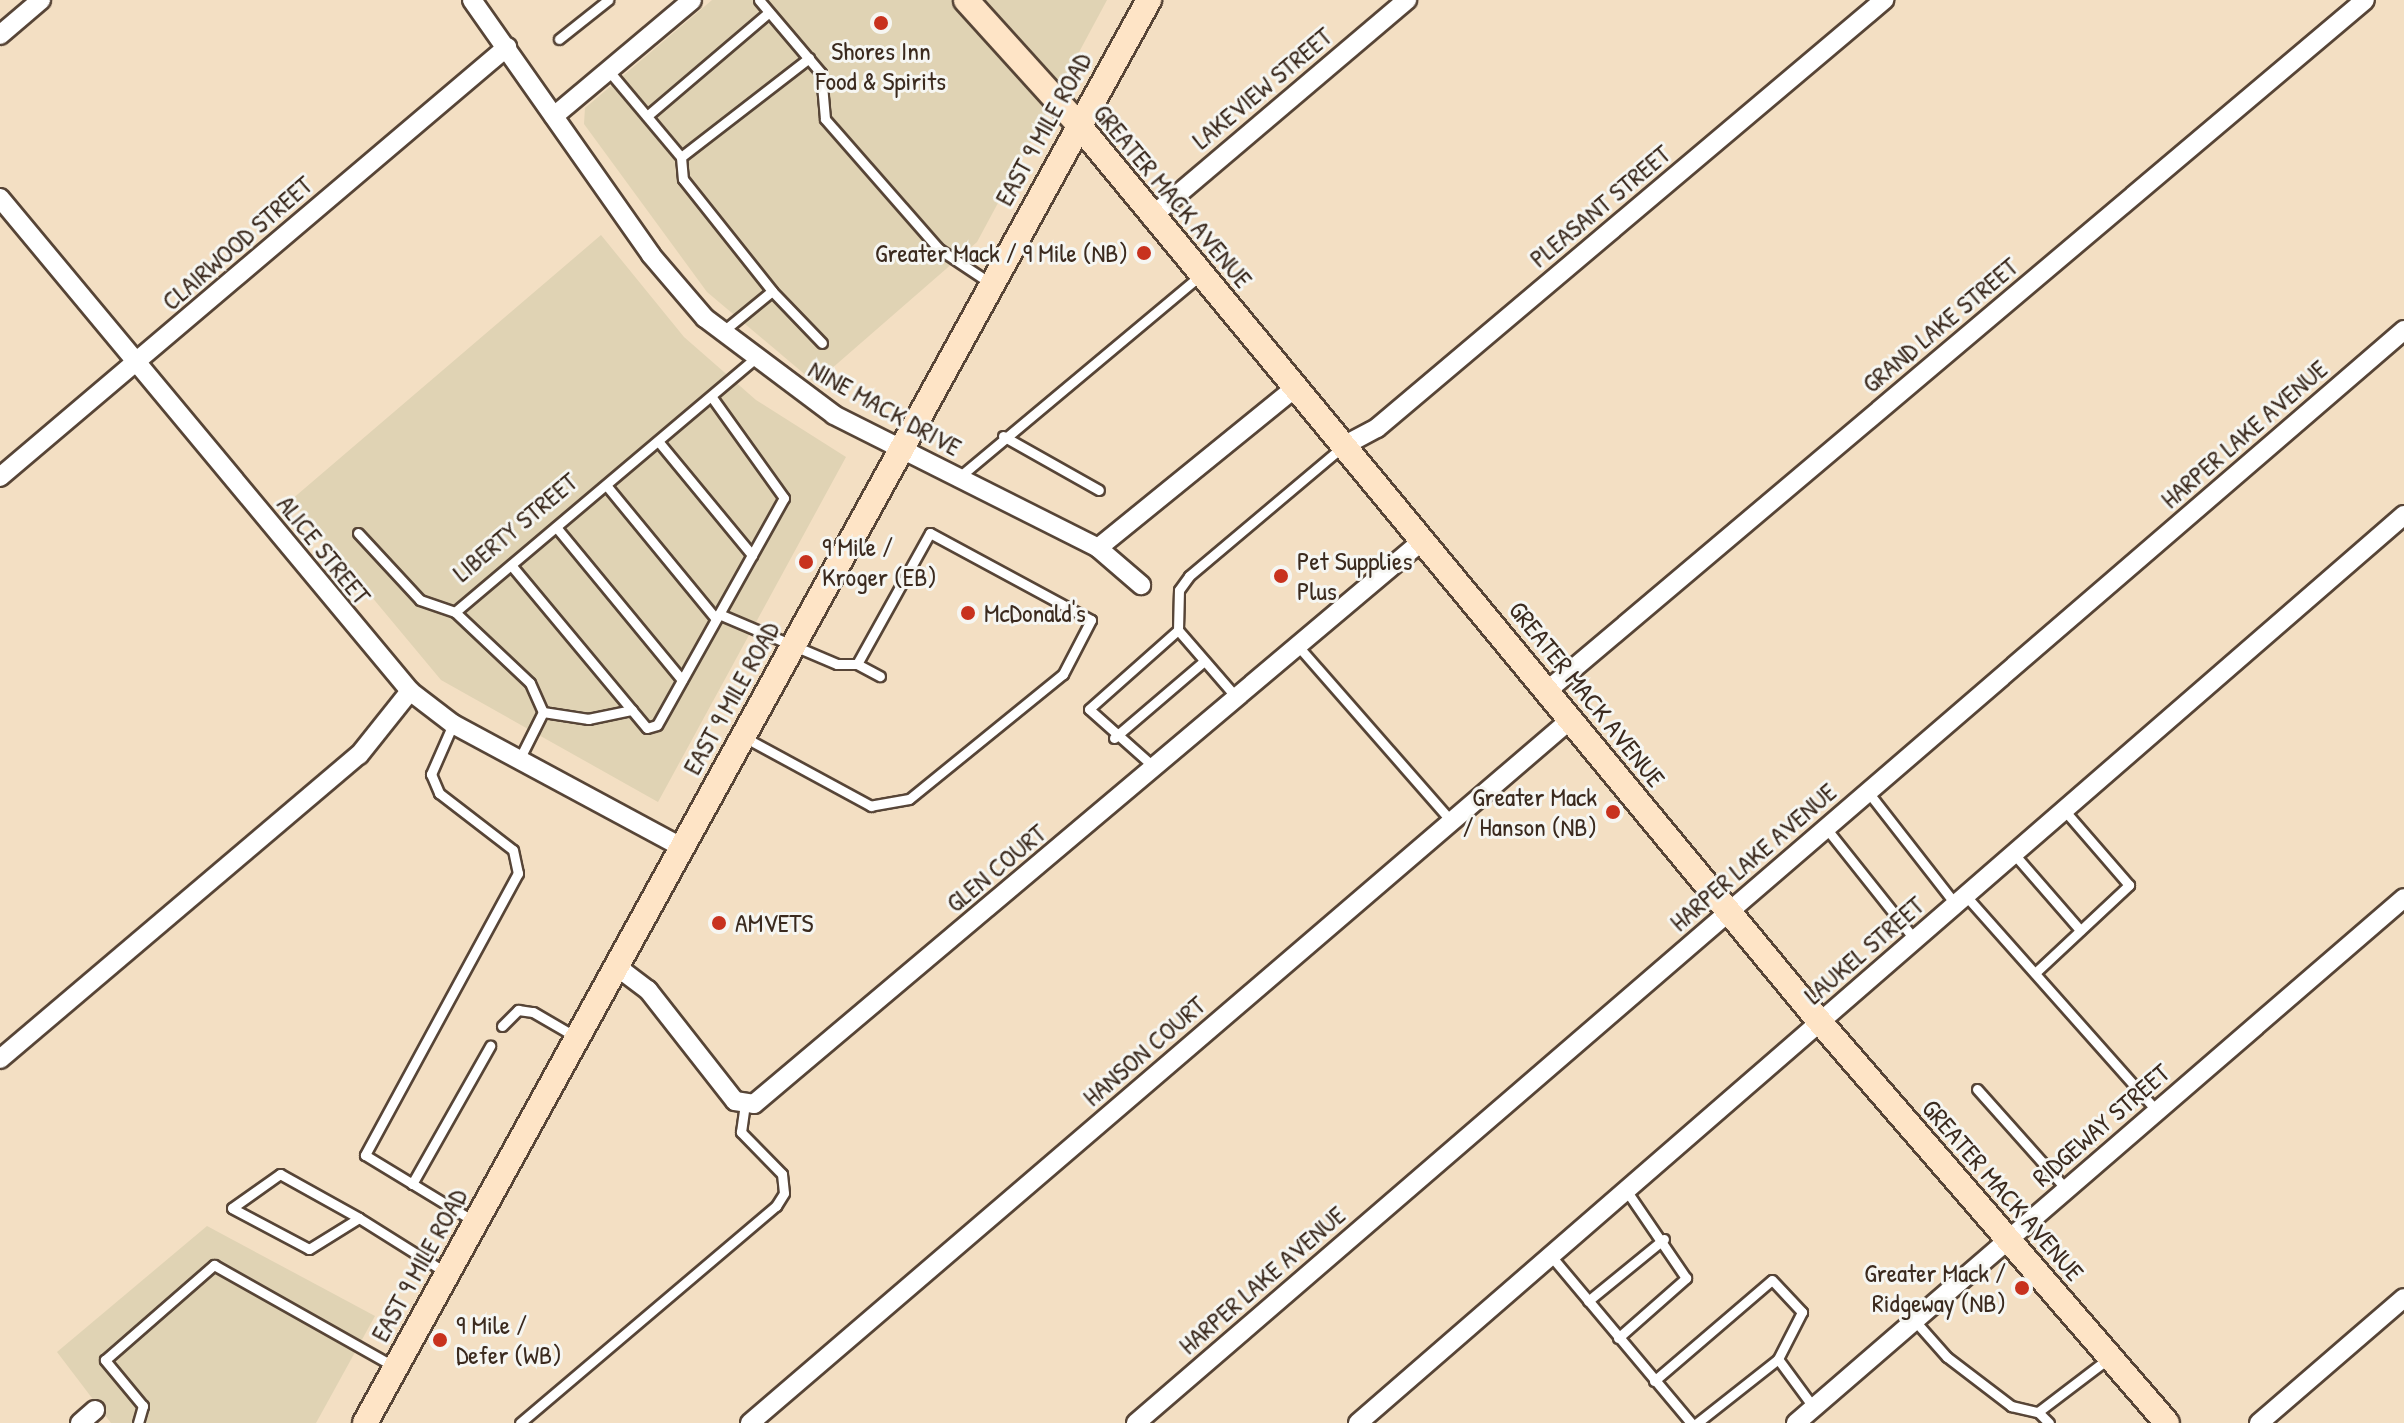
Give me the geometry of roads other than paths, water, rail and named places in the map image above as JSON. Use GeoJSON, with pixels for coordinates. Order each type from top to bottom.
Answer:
{"type":"FeatureCollection","features":[{"type":"Feature","properties":{"kind":"street"},"geometry":{"type":"LineString","coordinates":[[0,35],[41,0]]}},
{"type":"Feature","properties":{"kind":"street","name":"NINE MACK DRIVE"},"geometry":{"type":"LineString","coordinates":[[472,0],[679,291],[753,360],[899,448],[1098,548],[1141,585]]}},
{"type":"Feature","properties":{"kind":"street","name":"GREATER MACK AVENUE"},"geometry":{"type":"LineString","coordinates":[[966,0],[1077,123],[1151,217],[1345,445],[1820,1022],[2167,1423]]}},
{"type":"Feature","properties":{"kind":"street","name":"EAST 9 MILE ROAD"},"geometry":{"type":"LineString","coordinates":[[365,1423],[1077,123],[1149,0]]}},
{"type":"Feature","properties":{"kind":"street","name":"LAKEVIEW STREET"},"geometry":{"type":"LineString","coordinates":[[1151,217],[1407,0]]}},
{"type":"Feature","properties":{"kind":"street","name":"PLEASANT STREET"},"geometry":{"type":"LineString","coordinates":[[1345,445],[1377,428],[1884,0]]}},
{"type":"Feature","properties":{"kind":"street","name":"GRAND LAKE STREET"},"geometry":{"type":"LineString","coordinates":[[1548,690],[2365,0]]}},
{"type":"Feature","properties":{"kind":"street"},"geometry":{"type":"LineString","coordinates":[[554,116],[684,3]]}},
{"type":"Feature","properties":{"kind":"street","name":"CLAIRWOOD STREET"},"geometry":{"type":"LineString","coordinates":[[0,477],[507,47]]}},
{"type":"Feature","properties":{"kind":"street","name":"ALICE STREET"},"geometry":{"type":"LineString","coordinates":[[0,198],[410,691],[453,724],[681,847]]}},
{"type":"Feature","properties":{"kind":"street","name":"HARPER LAKE AVENUE"},"geometry":{"type":"LineString","coordinates":[[1136,1423],[2404,330]]}},
{"type":"Feature","properties":{"kind":"street"},"geometry":{"type":"LineString","coordinates":[[1098,548],[1296,387]]}},
{"type":"Feature","properties":{"kind":"street","name":"LAUKEL STREET"},"geometry":{"type":"LineString","coordinates":[[1358,1423],[2404,515]]}},
{"type":"Feature","properties":{"kind":"street","name":"GLEN COURT"},"geometry":{"type":"LineString","coordinates":[[745,1105],[764,1097],[1423,540]]}},
{"type":"Feature","properties":{"kind":"street"},"geometry":{"type":"LineString","coordinates":[[0,1059],[359,755],[410,691]]}},
{"type":"Feature","properties":{"kind":"street","name":"HANSON COURT"},"geometry":{"type":"LineString","coordinates":[[750,1423],[1571,719]]}},
{"type":"Feature","properties":{"kind":"street","name":"RIDGEWAY STREET"},"geometry":{"type":"LineString","coordinates":[[1796,1423],[2404,898]]}},
{"type":"Feature","properties":{"kind":"street"},"geometry":{"type":"LineString","coordinates":[[616,966],[648,990],[745,1105]]}},
{"type":"Feature","properties":{"kind":"street"},"geometry":{"type":"LineString","coordinates":[[2259,1423],[2404,1298]]}},
{"type":"Feature","properties":{"kind":"street"},"geometry":{"type":"LineString","coordinates":[[80,1423],[95,1410]]}},
{"type":"Feature","properties":{"kind":"lane"},"geometry":{"type":"LineString","coordinates":[[559,39],[608,0]]}},
{"type":"Feature","properties":{"kind":"lane"},"geometry":{"type":"LineString","coordinates":[[759,0],[821,73],[825,119],[949,259],[990,283]]}},
{"type":"Feature","properties":{"kind":"lane"},"geometry":{"type":"LineString","coordinates":[[647,116],[769,12]]}},
{"type":"Feature","properties":{"kind":"lane"},"geometry":{"type":"LineString","coordinates":[[681,157],[809,58]]}},
{"type":"Feature","properties":{"kind":"lane"},"geometry":{"type":"LineString","coordinates":[[608,70],[681,157],[683,179],[772,291],[822,343]]}},
{"type":"Feature","properties":{"kind":"lane"},"geometry":{"type":"LineString","coordinates":[[958,478],[1003,436],[1201,275]]}},
{"type":"Feature","properties":{"kind":"lane"},"geometry":{"type":"LineString","coordinates":[[722,332],[772,291]]}},
{"type":"Feature","properties":{"kind":"lane","name":"LIBERTY STREET"},"geometry":{"type":"LineString","coordinates":[[543,712],[523,674],[455,612],[753,360]]}},
{"type":"Feature","properties":{"kind":"lane"},"geometry":{"type":"LineString","coordinates":[[511,565],[647,728],[657,725],[784,498],[782,486],[711,396]]}},
{"type":"Feature","properties":{"kind":"lane"},"geometry":{"type":"LineString","coordinates":[[1003,436],[1099,490]]}},
{"type":"Feature","properties":{"kind":"lane"},"geometry":{"type":"LineString","coordinates":[[658,441],[752,555]]}},
{"type":"Feature","properties":{"kind":"lane"},"geometry":{"type":"LineString","coordinates":[[1237,698],[1178,630],[1179,590],[1189,576],[1345,445]]}},
{"type":"Feature","properties":{"kind":"lane"},"geometry":{"type":"LineString","coordinates":[[606,485],[718,616],[837,664],[857,664],[880,676]]}},
{"type":"Feature","properties":{"kind":"lane"},"geometry":{"type":"LineString","coordinates":[[556,527],[682,680]]}},
{"type":"Feature","properties":{"kind":"lane"},"geometry":{"type":"LineString","coordinates":[[358,533],[420,600],[455,612]]}},
{"type":"Feature","properties":{"kind":"lane"},"geometry":{"type":"LineString","coordinates":[[743,737],[871,806],[909,799],[1063,674],[1091,620],[930,533],[857,664]]}},
{"type":"Feature","properties":{"kind":"lane"},"geometry":{"type":"LineString","coordinates":[[1154,768],[1114,738],[1089,709],[1178,630]]}},
{"type":"Feature","properties":{"kind":"lane"},"geometry":{"type":"LineString","coordinates":[[1298,646],[1452,821]]}},
{"type":"Feature","properties":{"kind":"lane"},"geometry":{"type":"LineString","coordinates":[[1114,738],[1204,661]]}},
{"type":"Feature","properties":{"kind":"lane"},"geometry":{"type":"LineString","coordinates":[[519,760],[543,712],[588,719],[632,710]]}},
{"type":"Feature","properties":{"kind":"lane"},"geometry":{"type":"LineString","coordinates":[[453,724],[431,774],[439,793],[520,859],[365,1155],[475,1222]]}},
{"type":"Feature","properties":{"kind":"lane"},"geometry":{"type":"LineString","coordinates":[[1868,792],[1961,900],[2035,973],[2157,1111]]}},
{"type":"Feature","properties":{"kind":"lane"},"geometry":{"type":"LineString","coordinates":[[2035,973],[2129,885],[2064,810]]}},
{"type":"Feature","properties":{"kind":"lane"},"geometry":{"type":"LineString","coordinates":[[1826,828],[1915,940]]}},
{"type":"Feature","properties":{"kind":"lane"},"geometry":{"type":"LineString","coordinates":[[2014,854],[2080,930]]}},
{"type":"Feature","properties":{"kind":"lane"},"geometry":{"type":"LineString","coordinates":[[502,1026],[518,1010],[533,1012],[576,1037]]}},
{"type":"Feature","properties":{"kind":"lane"},"geometry":{"type":"LineString","coordinates":[[412,1184],[490,1046]]}},
{"type":"Feature","properties":{"kind":"lane"},"geometry":{"type":"LineString","coordinates":[[1977,1089],[2066,1189]]}},
{"type":"Feature","properties":{"kind":"lane"},"geometry":{"type":"LineString","coordinates":[[520,1423],[776,1206],[784,1193],[782,1174],[741,1132],[745,1105]]}},
{"type":"Feature","properties":{"kind":"lane"},"geometry":{"type":"LineString","coordinates":[[359,1218],[309,1249],[232,1208],[280,1174],[359,1218],[448,1274]]}},
{"type":"Feature","properties":{"kind":"lane"},"geometry":{"type":"LineString","coordinates":[[1618,1338],[1686,1278],[1664,1239],[1626,1190]]}},
{"type":"Feature","properties":{"kind":"lane"},"geometry":{"type":"LineString","coordinates":[[1588,1301],[1664,1239]]}},
{"type":"Feature","properties":{"kind":"lane"},"geometry":{"type":"LineString","coordinates":[[1551,1256],[1691,1423]]}},
{"type":"Feature","properties":{"kind":"lane"},"geometry":{"type":"LineString","coordinates":[[138,1423],[143,1406],[105,1360],[214,1265],[395,1367]]}},
{"type":"Feature","properties":{"kind":"lane"},"geometry":{"type":"LineString","coordinates":[[1654,1381],[1772,1280],[1802,1312],[1778,1359],[1697,1423]]}},
{"type":"Feature","properties":{"kind":"lane"},"geometry":{"type":"LineString","coordinates":[[1915,1321],[1947,1357],[2011,1406],[2038,1412],[2049,1423]]}},
{"type":"Feature","properties":{"kind":"lane"},"geometry":{"type":"LineString","coordinates":[[2038,1412],[2110,1357]]}},
{"type":"Feature","properties":{"kind":"lane"},"geometry":{"type":"LineString","coordinates":[[1778,1359],[1814,1408]]}},
{"type":"Feature","properties":{"kind":"place","name":"Shores Inn Food & Spirits"},"geometry":{"type":"Point","coordinates":[881,23]}},
{"type":"Feature","properties":{"kind":"place","name":"Greater Mack / 9 Mile (NB)"},"geometry":{"type":"Point","coordinates":[1144,253]}},
{"type":"Feature","properties":{"kind":"place","name":"9 Mile / Kroger (EB)"},"geometry":{"type":"Point","coordinates":[806,562]}},
{"type":"Feature","properties":{"kind":"place","name":"Pet Supplies Plus"},"geometry":{"type":"Point","coordinates":[1281,576]}},
{"type":"Feature","properties":{"kind":"place","name":"McDonald's"},"geometry":{"type":"Point","coordinates":[968,613]}},
{"type":"Feature","properties":{"kind":"place","name":"Greater Mack / Hanson (NB)"},"geometry":{"type":"Point","coordinates":[1613,812]}},
{"type":"Feature","properties":{"kind":"place","name":"AMVETS"},"geometry":{"type":"Point","coordinates":[719,923]}},
{"type":"Feature","properties":{"kind":"place","name":"Greater Mack / Ridgeway (NB)"},"geometry":{"type":"Point","coordinates":[2022,1288]}},
{"type":"Feature","properties":{"kind":"place","name":"9 Mile / Defer (WB)"},"geometry":{"type":"Point","coordinates":[440,1340]}}]}
